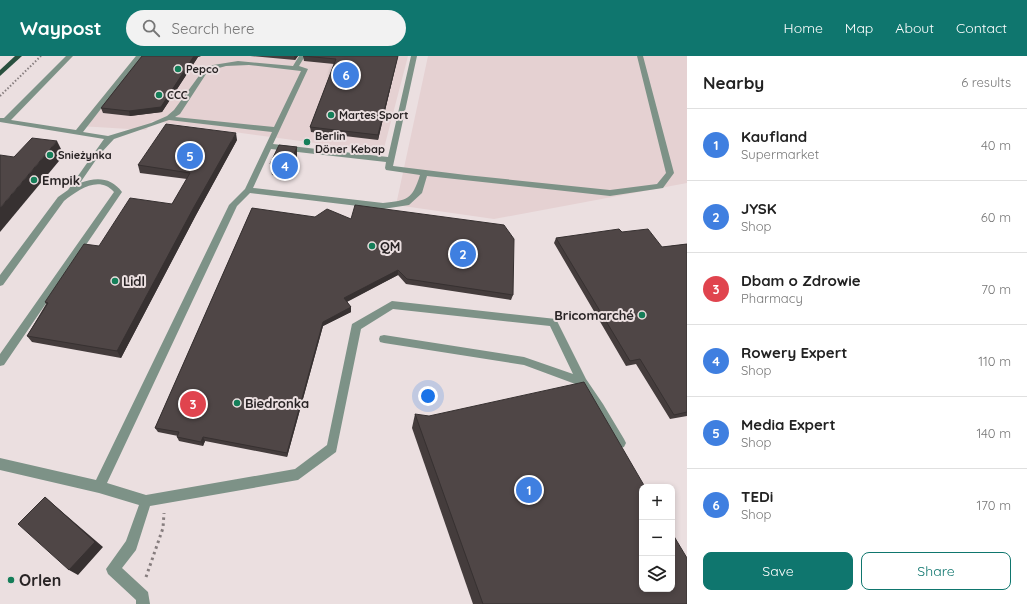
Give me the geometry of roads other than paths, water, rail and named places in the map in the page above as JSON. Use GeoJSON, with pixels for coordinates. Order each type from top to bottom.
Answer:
{"type":"FeatureCollection","features":[{"type":"Feature","properties":{"kind":"main road"},"geometry":{"type":"LineString","coordinates":[[0,74],[19,56]]}},
{"type":"Feature","properties":{"kind":"lane"},"geometry":{"type":"LineString","coordinates":[[2,121],[70,56]]}},
{"type":"Feature","properties":{"kind":"lane"},"geometry":{"type":"LineString","coordinates":[[80,132],[140,56]]}},
{"type":"Feature","properties":{"kind":"lane"},"geometry":{"type":"LineString","coordinates":[[295,68],[302,56]]}},
{"type":"Feature","properties":{"kind":"lane"},"geometry":{"type":"LineString","coordinates":[[414,56],[389,168],[610,193],[660,186],[670,173],[640,56]]}},
{"type":"Feature","properties":{"kind":"lane"},"geometry":{"type":"LineString","coordinates":[[2,121],[80,132],[109,138],[169,118],[177,112],[206,70],[213,66],[229,63],[305,69],[248,190],[233,205],[99,487]]}},
{"type":"Feature","properties":{"kind":"lane"},"geometry":{"type":"LineString","coordinates":[[169,118],[276,130]]}},
{"type":"Feature","properties":{"kind":"lane"},"geometry":{"type":"LineString","coordinates":[[0,282],[61,199],[72,189],[109,138]]}},
{"type":"Feature","properties":{"kind":"lane"},"geometry":{"type":"LineString","coordinates":[[269,146],[391,160]]}},
{"type":"Feature","properties":{"kind":"lane"},"geometry":{"type":"LineString","coordinates":[[248,190],[383,206],[406,202],[418,193],[424,173]]}},
{"type":"Feature","properties":{"kind":"lane"},"geometry":{"type":"LineString","coordinates":[[0,362],[118,192],[114,186],[105,182],[92,182],[72,189]]}},
{"type":"Feature","properties":{"kind":"lane"},"geometry":{"type":"LineString","coordinates":[[0,464],[99,487],[146,501],[298,474],[332,448],[356,327],[392,305],[553,322],[582,382],[599,406],[625,454]]}},
{"type":"Feature","properties":{"kind":"lane"},"geometry":{"type":"LineString","coordinates":[[384,339],[524,361],[582,382]]}},
{"type":"Feature","properties":{"kind":"lane"},"geometry":{"type":"LineString","coordinates":[[143,601],[113,569],[132,545],[146,501]]}},
{"type":"Feature","properties":{"kind":"place","name":"Pepco"},"geometry":{"type":"Point","coordinates":[178,69]}},
{"type":"Feature","properties":{"kind":"place","name":"TEDi"},"geometry":{"type":"Point","coordinates":[346,75]}},
{"type":"Feature","properties":{"kind":"place","name":"CCC"},"geometry":{"type":"Point","coordinates":[159,95]}},
{"type":"Feature","properties":{"kind":"place","name":"Martes Sport"},"geometry":{"type":"Point","coordinates":[331,115]}},
{"type":"Feature","properties":{"kind":"place","name":"Berlin Döner Kebap"},"geometry":{"type":"Point","coordinates":[307,142]}},
{"type":"Feature","properties":{"kind":"place","name":"Snieżynka"},"geometry":{"type":"Point","coordinates":[50,155]}},
{"type":"Feature","properties":{"kind":"place","name":"Media Expert"},"geometry":{"type":"Point","coordinates":[190,156]}},
{"type":"Feature","properties":{"kind":"place","name":"Rowery Expert"},"geometry":{"type":"Point","coordinates":[285,166]}},
{"type":"Feature","properties":{"kind":"place","name":"Empik"},"geometry":{"type":"Point","coordinates":[34,180]}},
{"type":"Feature","properties":{"kind":"place","name":"QM"},"geometry":{"type":"Point","coordinates":[372,246]}},
{"type":"Feature","properties":{"kind":"place","name":"JYSK"},"geometry":{"type":"Point","coordinates":[463,254]}},
{"type":"Feature","properties":{"kind":"place","name":"Lidl"},"geometry":{"type":"Point","coordinates":[115,281]}},
{"type":"Feature","properties":{"kind":"place","name":"Bricomarché"},"geometry":{"type":"Point","coordinates":[642,315]}},
{"type":"Feature","properties":{"kind":"place","name":"Biedronka"},"geometry":{"type":"Point","coordinates":[237,403]}},
{"type":"Feature","properties":{"kind":"place","name":"Dbam o Zdrowie"},"geometry":{"type":"Point","coordinates":[193,404]}},
{"type":"Feature","properties":{"kind":"place","name":"Kaufland"},"geometry":{"type":"Point","coordinates":[529,490]}},
{"type":"Feature","properties":{"kind":"place","name":"Orlen"},"geometry":{"type":"Point","coordinates":[11,580]}}]}
